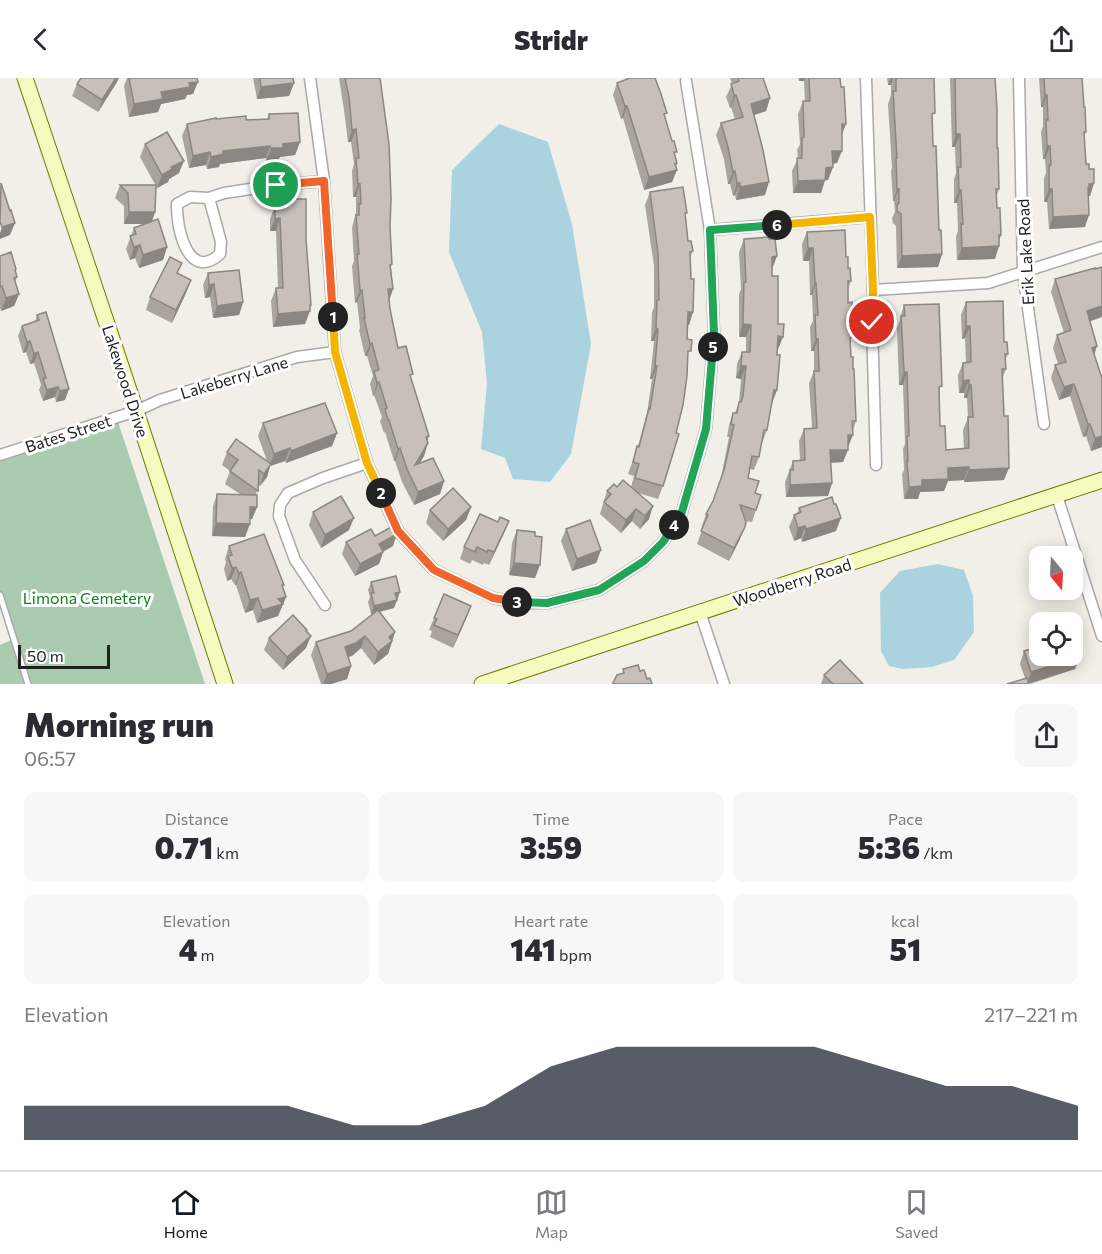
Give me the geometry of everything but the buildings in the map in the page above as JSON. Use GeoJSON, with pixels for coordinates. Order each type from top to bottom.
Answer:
{"type":"FeatureCollection","features":[{"type":"Feature","properties":{"kind":"street","name":"Lakewood Drive"},"geometry":{"type":"LineString","coordinates":[[25,78],[225,684]]}},
{"type":"Feature","properties":{"kind":"street"},"geometry":{"type":"LineString","coordinates":[[309,78],[324,181],[335,352],[367,463],[398,531],[434,570],[493,598],[519,603],[547,603],[599,590],[644,561],[663,542],[681,515],[706,429],[714,334],[710,230],[686,81]]}},
{"type":"Feature","properties":{"kind":"street"},"geometry":{"type":"LineString","coordinates":[[866,78],[876,465]]}},
{"type":"Feature","properties":{"kind":"street","name":"Erik Lake Road"},"geometry":{"type":"LineString","coordinates":[[1019,78],[1023,272],[1044,424]]}},
{"type":"Feature","properties":{"kind":"street"},"geometry":{"type":"LineString","coordinates":[[208,198],[221,242],[220,254],[213,260],[200,261],[191,258],[184,245],[178,224],[177,204],[190,197],[208,198],[224,193],[276,185],[324,181]]}},
{"type":"Feature","properties":{"kind":"street"},"geometry":{"type":"LineString","coordinates":[[710,230],[870,217]]}},
{"type":"Feature","properties":{"kind":"street"},"geometry":{"type":"LineString","coordinates":[[873,290],[988,283],[1102,247]]}},
{"type":"Feature","properties":{"kind":"street","name":"Lakeberry Lane"},"geometry":{"type":"LineString","coordinates":[[136,411],[160,400],[297,357],[335,352]]}},
{"type":"Feature","properties":{"kind":"street","name":"Bates Street"},"geometry":{"type":"LineString","coordinates":[[0,455],[136,411]]}},
{"type":"Feature","properties":{"kind":"street"},"geometry":{"type":"LineString","coordinates":[[325,605],[295,560],[279,516],[280,505],[288,493],[367,463]]}},
{"type":"Feature","properties":{"kind":"street","name":"Woodberry Road"},"geometry":{"type":"LineString","coordinates":[[482,684],[1102,480]]}},
{"type":"Feature","properties":{"kind":"street"},"geometry":{"type":"LineString","coordinates":[[1057,496],[1102,636]]}},
{"type":"Feature","properties":{"kind":"street"},"geometry":{"type":"LineString","coordinates":[[700,612],[723,684]]}},
{"type":"Feature","properties":{"kind":"lane"},"geometry":{"type":"LineString","coordinates":[[0,595],[28,684]]}},
{"type":"Feature","properties":{"kind":"green space","name":"Limona Cemetery"},"geometry":{"type":"Polygon","coordinates":[[[118,422],[205,684],[0,684],[0,645],[11,640],[0,607],[0,461],[118,422]]]}},
{"type":"Feature","properties":{"kind":"water"},"geometry":{"type":"Polygon","coordinates":[[[499,124],[548,142],[572,224],[591,344],[571,454],[550,482],[513,479],[505,458],[481,449],[487,383],[482,332],[449,252],[452,170],[499,124]]]}},
{"type":"Feature","properties":{"kind":"water"},"geometry":{"type":"Polygon","coordinates":[[[938,564],[964,570],[973,596],[974,632],[954,660],[932,667],[903,669],[889,666],[881,651],[880,593],[900,571],[938,564]]]}},
{"type":"Feature","properties":{"kind":"route"},"geometry":{"type":"LineString","coordinates":[[276,185],[324,181],[335,352],[367,463],[398,531],[434,570],[493,598],[519,603],[547,603],[599,590],[644,561],[663,542],[681,515],[706,429],[714,334],[710,230],[870,217],[872,322]]}}]}
